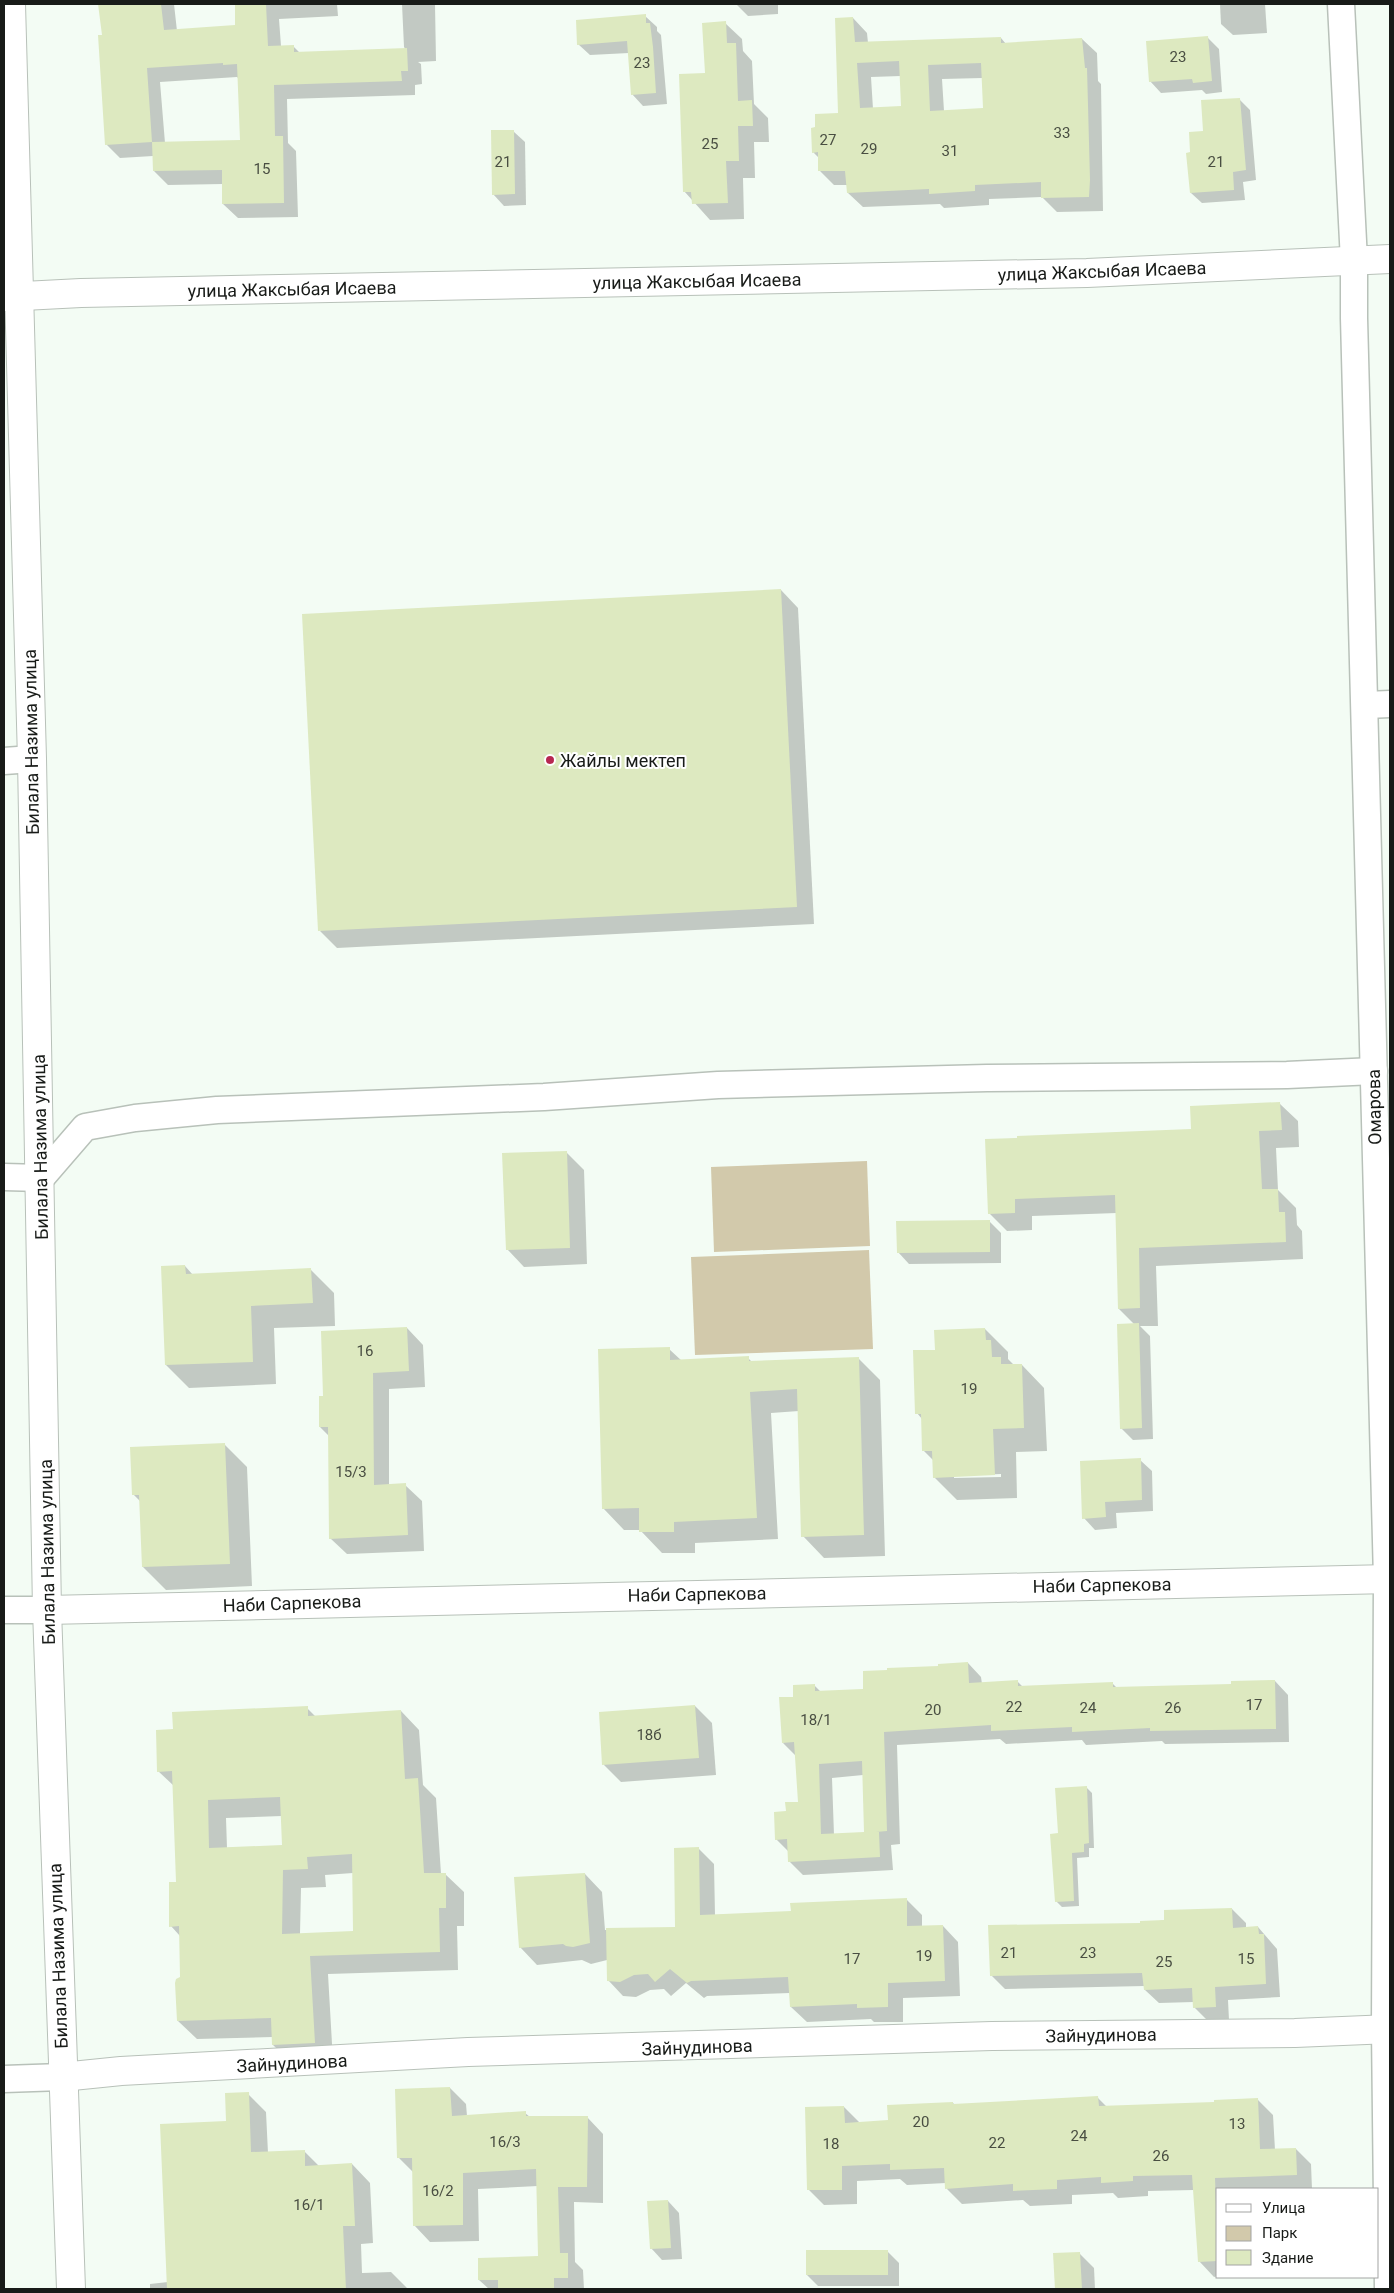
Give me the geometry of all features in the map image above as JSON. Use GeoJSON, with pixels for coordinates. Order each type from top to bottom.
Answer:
{"type":"FeatureCollection","features":[{"type":"Feature","properties":{"kind":"street","name":"Билала Назима улица"},"geometry":{"type":"LineString","coordinates":[[11,4],[11,297],[32,759],[47,1610],[62,2077],[71,2289]]}},
{"type":"Feature","properties":{"kind":"street","name":"Омарова"},"geometry":{"type":"LineString","coordinates":[[1341,4],[1354,261],[1354,318],[1378,704],[1374,1071],[1382,1129],[1389,1579],[1388,2289]]}},
{"type":"Feature","properties":{"kind":"street","name":"улица Жаксыбая Исаева"},"geometry":{"type":"LineString","coordinates":[[11,297],[91,293],[1087,273],[1390,259]]}},
{"type":"Feature","properties":{"kind":"street"},"geometry":{"type":"LineString","coordinates":[[4,761],[32,759]]}},
{"type":"Feature","properties":{"kind":"street"},"geometry":{"type":"LineString","coordinates":[[4,1177],[40,1178],[85,1127],[135,1118],[217,1110],[544,1097],[718,1084],[977,1078],[1287,1075],[1374,1071]]}},
{"type":"Feature","properties":{"kind":"street","name":"Наби Сарпекова"},"geometry":{"type":"LineString","coordinates":[[4,1610],[1389,1579]]}},
{"type":"Feature","properties":{"kind":"street","name":"Зайнудинова"},"geometry":{"type":"LineString","coordinates":[[4,2079],[468,2052],[992,2036],[1294,2034],[1388,2029]]}},
{"type":"Feature","properties":{"kind":"green space"},"geometry":{"type":"Polygon","coordinates":[[[867,1161],[870,1246],[714,1252],[711,1167],[867,1161]]]}},
{"type":"Feature","properties":{"kind":"green space"},"geometry":{"type":"Polygon","coordinates":[[[869,1250],[873,1349],[695,1355],[691,1257],[869,1250]]]}},
{"type":"Feature","properties":{"kind":"building"},"geometry":{"type":"Polygon","coordinates":[[[98,4],[161,4],[164,30],[235,25],[235,4],[266,4],[268,46],[294,45],[294,52],[407,48],[408,71],[401,71],[402,81],[274,85],[275,136],[283,136],[284,203],[222,204],[222,170],[153,171],[152,142],[105,145],[98,35],[102,35],[98,4]],[[223,63],[147,68],[152,142],[240,140],[237,64],[223,65],[223,63]]]}},
{"type":"Feature","properties":{"kind":"building"},"geometry":{"type":"Polygon","coordinates":[[[646,14],[646,23],[650,23],[656,93],[631,95],[627,41],[577,45],[576,20],[646,14]]]}},
{"type":"Feature","properties":{"kind":"building"},"geometry":{"type":"Polygon","coordinates":[[[853,17],[855,42],[1001,37],[1001,43],[1082,38],[1085,68],[1087,68],[1089,197],[1041,198],[1041,182],[975,185],[975,191],[929,194],[929,189],[847,193],[845,171],[818,171],[818,152],[812,153],[811,128],[815,127],[815,114],[838,113],[835,18],[853,17]],[[899,61],[857,63],[860,108],[901,106],[899,61]],[[981,63],[928,65],[930,111],[983,108],[981,63]]]}},
{"type":"Feature","properties":{"kind":"building"},"geometry":{"type":"Polygon","coordinates":[[[726,21],[727,43],[736,43],[738,101],[752,100],[753,126],[738,126],[739,161],[726,161],[728,203],[692,204],[691,192],[683,192],[679,74],[705,73],[702,23],[726,21]]]}},
{"type":"Feature","properties":{"kind":"building"},"geometry":{"type":"Polygon","coordinates":[[[1208,36],[1212,81],[1193,83],[1192,79],[1149,82],[1146,41],[1208,36]]]}},
{"type":"Feature","properties":{"kind":"building"},"geometry":{"type":"Polygon","coordinates":[[[1240,98],[1246,170],[1233,172],[1234,190],[1190,193],[1186,153],[1190,152],[1189,132],[1203,131],[1201,100],[1240,98]]]}},
{"type":"Feature","properties":{"kind":"building"},"geometry":{"type":"Polygon","coordinates":[[[491,130],[514,130],[515,194],[492,195],[491,130]]]}},
{"type":"Feature","properties":{"kind":"building","name":"Жайлы мектеп"},"geometry":{"type":"Polygon","coordinates":[[[781,589],[797,907],[318,931],[302,614],[781,589]]]}},
{"type":"Feature","properties":{"kind":"building"},"geometry":{"type":"Polygon","coordinates":[[[1280,1102],[1282,1130],[1259,1131],[1262,1189],[1278,1189],[1279,1212],[1285,1212],[1286,1242],[1139,1248],[1140,1308],[1118,1309],[1115,1195],[1015,1199],[1015,1213],[988,1214],[985,1139],[1191,1129],[1190,1106],[1280,1102]]]}},
{"type":"Feature","properties":{"kind":"building"},"geometry":{"type":"Polygon","coordinates":[[[567,1151],[570,1248],[506,1250],[502,1153],[567,1151]]]}},
{"type":"Feature","properties":{"kind":"building"},"geometry":{"type":"Polygon","coordinates":[[[990,1220],[990,1252],[897,1253],[896,1221],[990,1220]]]}},
{"type":"Feature","properties":{"kind":"building"},"geometry":{"type":"Polygon","coordinates":[[[185,1265],[186,1274],[311,1268],[313,1303],[251,1306],[253,1362],[165,1365],[161,1266],[185,1265]]]}},
{"type":"Feature","properties":{"kind":"building"},"geometry":{"type":"Polygon","coordinates":[[[1139,1323],[1142,1428],[1120,1429],[1117,1324],[1139,1323]]]}},
{"type":"Feature","properties":{"kind":"building"},"geometry":{"type":"Polygon","coordinates":[[[407,1327],[409,1371],[373,1373],[374,1485],[406,1483],[408,1535],[329,1539],[328,1427],[319,1427],[319,1396],[323,1396],[321,1331],[407,1327]]]}},
{"type":"Feature","properties":{"kind":"building"},"geometry":{"type":"Polygon","coordinates":[[[985,1328],[986,1340],[991,1340],[992,1357],[1001,1357],[1001,1364],[1022,1364],[1024,1428],[993,1429],[995,1475],[933,1478],[932,1451],[922,1451],[921,1414],[915,1414],[913,1350],[935,1350],[934,1330],[985,1328]]]}},
{"type":"Feature","properties":{"kind":"building"},"geometry":{"type":"Polygon","coordinates":[[[670,1347],[670,1360],[749,1356],[749,1361],[859,1357],[864,1535],[801,1537],[797,1389],[750,1392],[757,1518],[674,1522],[674,1532],[639,1532],[639,1508],[602,1509],[598,1349],[670,1347]]]}},
{"type":"Feature","properties":{"kind":"building"},"geometry":{"type":"Polygon","coordinates":[[[225,1443],[230,1564],[142,1567],[139,1495],[132,1495],[130,1447],[225,1443]]]}},
{"type":"Feature","properties":{"kind":"building"},"geometry":{"type":"Polygon","coordinates":[[[1141,1458],[1142,1500],[1105,1502],[1106,1517],[1082,1519],[1080,1461],[1141,1458]]]}},
{"type":"Feature","properties":{"kind":"building"},"geometry":{"type":"Polygon","coordinates":[[[968,1662],[969,1683],[1018,1680],[1018,1686],[1113,1682],[1113,1687],[1231,1684],[1231,1681],[1275,1680],[1276,1729],[1150,1731],[1150,1728],[1072,1732],[1072,1727],[991,1731],[991,1725],[884,1732],[887,1831],[876,1832],[879,1832],[880,1857],[788,1862],[787,1839],[775,1840],[774,1812],[786,1811],[785,1802],[798,1802],[794,1742],[782,1743],[779,1697],[793,1697],[793,1685],[815,1684],[815,1691],[863,1689],[863,1671],[938,1666],[938,1664],[968,1662]],[[862,1761],[819,1764],[821,1834],[864,1832],[862,1761]]]}},
{"type":"Feature","properties":{"kind":"building"},"geometry":{"type":"Polygon","coordinates":[[[695,1705],[699,1758],[602,1765],[599,1712],[695,1705]]]}},
{"type":"Feature","properties":{"kind":"building"},"geometry":{"type":"Polygon","coordinates":[[[308,1706],[308,1716],[401,1710],[405,1779],[418,1778],[424,1873],[446,1873],[446,1908],[439,1908],[440,1952],[310,1956],[315,2043],[272,2045],[271,2018],[177,2021],[175,1983],[176,1979],[180,1977],[179,1926],[169,1927],[169,1882],[176,1882],[172,1771],[157,1772],[156,1730],[173,1729],[172,1712],[308,1706]],[[280,1797],[208,1800],[209,1848],[282,1845],[280,1797]],[[352,1854],[307,1857],[308,1869],[283,1870],[282,1934],[353,1931],[352,1854]]]}},
{"type":"Feature","properties":{"kind":"building"},"geometry":{"type":"Polygon","coordinates":[[[1087,1786],[1089,1843],[1084,1844],[1084,1852],[1072,1853],[1074,1901],[1055,1902],[1050,1834],[1058,1833],[1055,1788],[1087,1786]]]}},
{"type":"Feature","properties":{"kind":"building"},"geometry":{"type":"Polygon","coordinates":[[[699,1847],[700,1915],[791,1911],[790,1903],[907,1898],[907,1926],[943,1925],[945,1981],[888,1983],[888,2007],[857,2008],[857,2004],[790,2007],[788,1977],[691,1981],[687,1983],[670,1969],[655,1982],[648,1974],[634,1975],[620,1982],[607,1981],[606,1928],[675,1927],[674,1848],[699,1847]]]}},
{"type":"Feature","properties":{"kind":"building"},"geometry":{"type":"Polygon","coordinates":[[[585,1873],[590,1943],[573,1947],[563,1944],[519,1948],[514,1877],[585,1873]]]}},
{"type":"Feature","properties":{"kind":"building"},"geometry":{"type":"Polygon","coordinates":[[[1232,1908],[1233,1928],[1258,1926],[1259,1934],[1264,1934],[1266,1984],[1215,1987],[1216,2007],[1193,2008],[1192,1988],[1144,1990],[1142,1973],[990,1976],[988,1925],[1140,1923],[1140,1921],[1164,1920],[1164,1910],[1232,1908]]]}},
{"type":"Feature","properties":{"kind":"building"},"geometry":{"type":"Polygon","coordinates":[[[450,2087],[452,2116],[526,2111],[526,2116],[588,2116],[587,2187],[558,2187],[560,2253],[568,2253],[568,2278],[554,2278],[554,2289],[498,2289],[498,2280],[478,2280],[478,2258],[538,2256],[536,2169],[463,2173],[463,2225],[413,2226],[412,2158],[397,2158],[395,2089],[450,2087]]]}},
{"type":"Feature","properties":{"kind":"building"},"geometry":{"type":"Polygon","coordinates":[[[249,2092],[251,2152],[305,2150],[305,2166],[352,2163],[355,2226],[343,2226],[346,2289],[167,2289],[160,2124],[226,2121],[225,2093],[249,2092]]]}},
{"type":"Feature","properties":{"kind":"building"},"geometry":{"type":"Polygon","coordinates":[[[1098,2096],[1099,2106],[1214,2102],[1214,2100],[1258,2098],[1260,2149],[1296,2148],[1297,2175],[1215,2178],[1216,2261],[1198,2262],[1192,2175],[1133,2176],[1133,2181],[1101,2183],[1101,2177],[1057,2180],[1057,2189],[1013,2191],[1013,2184],[945,2189],[944,2168],[890,2170],[890,2164],[842,2166],[842,2190],[807,2190],[805,2107],[844,2106],[845,2123],[888,2120],[887,2105],[953,2102],[953,2104],[1098,2096]]]}},
{"type":"Feature","properties":{"kind":"building"},"geometry":{"type":"Polygon","coordinates":[[[668,2200],[671,2248],[650,2249],[647,2201],[668,2200]]]}},
{"type":"Feature","properties":{"kind":"building"},"geometry":{"type":"Polygon","coordinates":[[[806,2250],[888,2250],[888,2275],[806,2275],[806,2250]]]}},
{"type":"Feature","properties":{"kind":"building"},"geometry":{"type":"Polygon","coordinates":[[[1080,2252],[1082,2289],[1055,2289],[1053,2253],[1080,2252]]]}},
{"type":"Feature","properties":{"kind":"place","name":"Жайлы мектеп"},"geometry":{"type":"Point","coordinates":[550,760]}}]}
